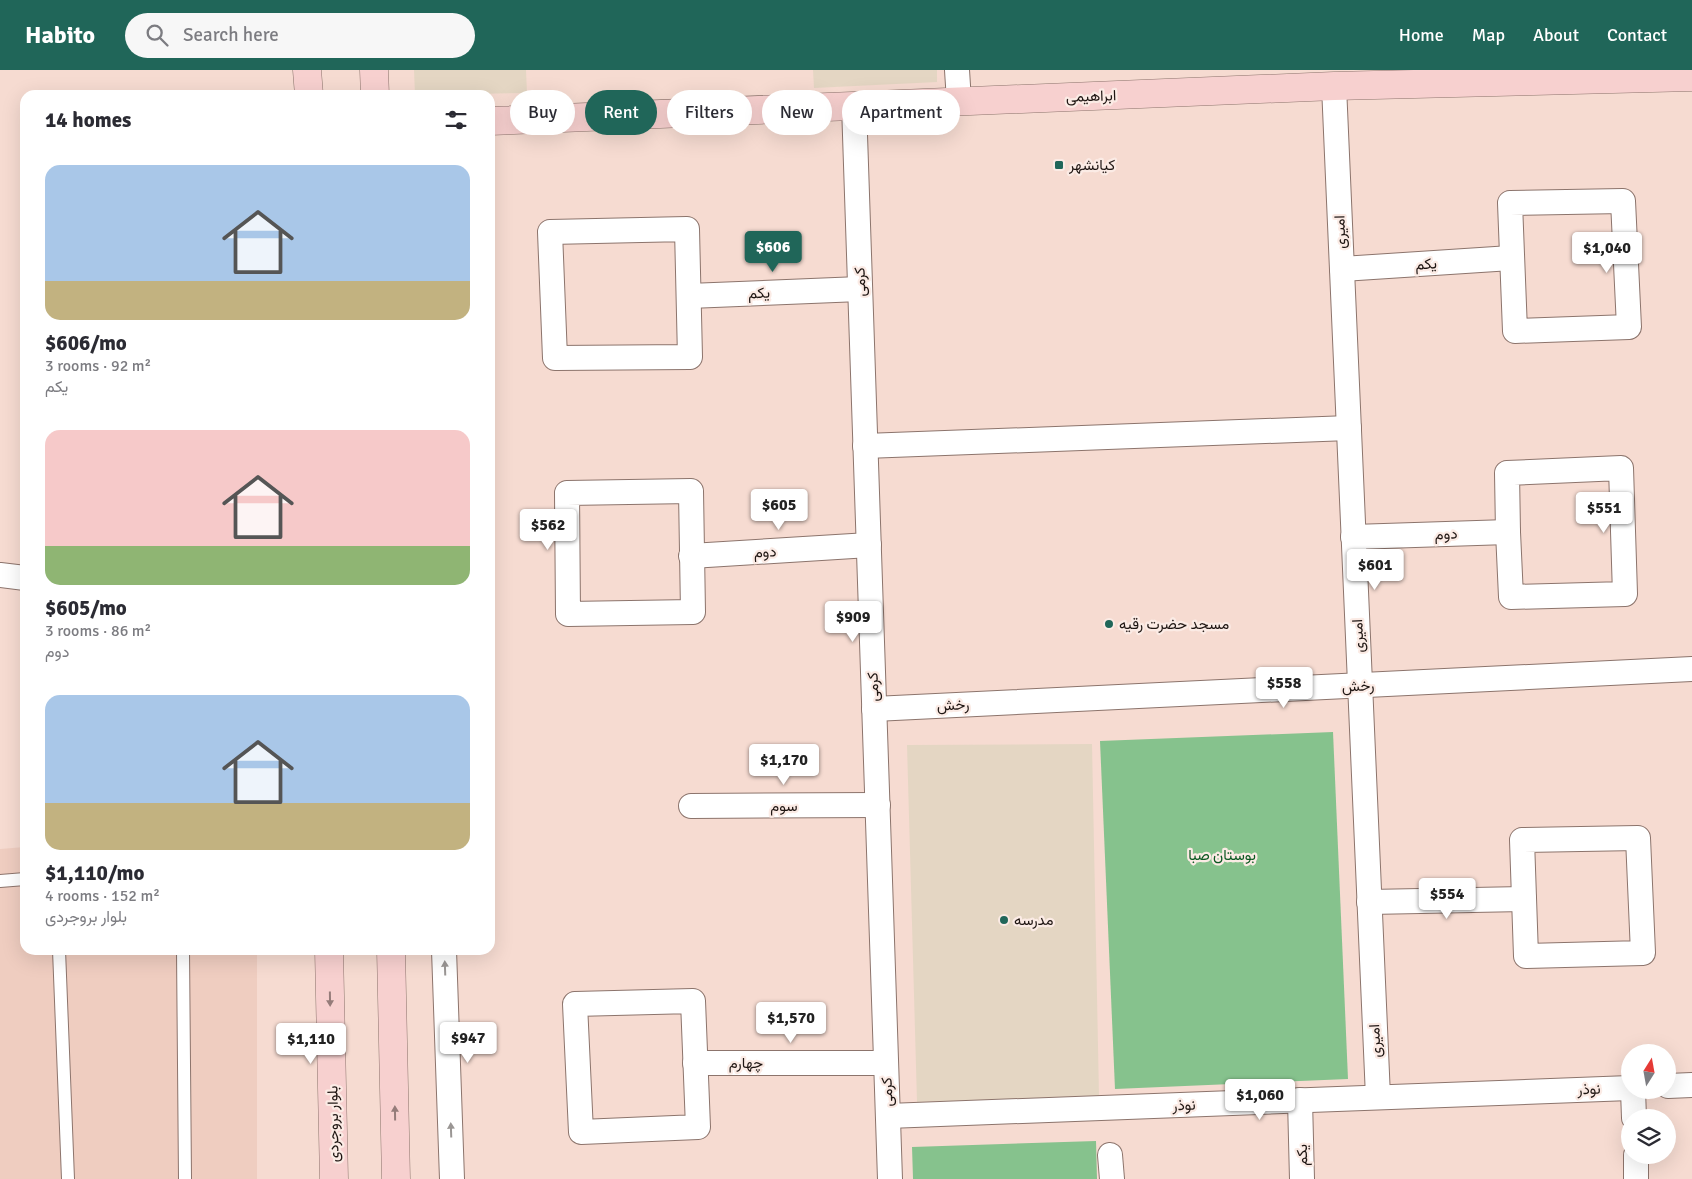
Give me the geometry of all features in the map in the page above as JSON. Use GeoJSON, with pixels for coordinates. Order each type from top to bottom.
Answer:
{"type":"FeatureCollection","features":[{"type":"Feature","properties":{"kind":"main road"},"geometry":{"type":"LineString","coordinates":[[307,70],[309,90]]}},
{"type":"Feature","properties":{"kind":"main road"},"geometry":{"type":"LineString","coordinates":[[374,70],[375,90]]}},
{"type":"Feature","properties":{"kind":"main road","name":"ابراهیمی"},"geometry":{"type":"LineString","coordinates":[[960,101],[1334,86],[1692,77]]}},
{"type":"Feature","properties":{"kind":"main road","name":"ابراهیمی"},"geometry":{"type":"LineString","coordinates":[[495,121],[842,106]]}},
{"type":"Feature","properties":{"kind":"main road","name":"بلوار بروجردی"},"geometry":{"type":"LineString","coordinates":[[330,955],[334,1179]]}},
{"type":"Feature","properties":{"kind":"main road"},"geometry":{"type":"LineString","coordinates":[[392,955],[396,1179]]}},
{"type":"Feature","properties":{"kind":"street"},"geometry":{"type":"LineString","coordinates":[[957,70],[958,90]]}},
{"type":"Feature","properties":{"kind":"street","name":"امیری"},"geometry":{"type":"LineString","coordinates":[[1334,86],[1378,1097]]}},
{"type":"Feature","properties":{"kind":"street","name":"کرمی"},"geometry":{"type":"LineString","coordinates":[[855,135],[890,1179]]}},
{"type":"Feature","properties":{"kind":"street"},"geometry":{"type":"LineString","coordinates":[[1623,201],[1629,327],[1515,331],[1511,258],[1510,204],[1623,201]]}},
{"type":"Feature","properties":{"kind":"street"},"geometry":{"type":"LineString","coordinates":[[687,229],[688,296],[690,357],[555,358],[550,232],[687,229]]}},
{"type":"Feature","properties":{"kind":"street","name":"یکم"},"geometry":{"type":"LineString","coordinates":[[1342,269],[1511,258]]}},
{"type":"Feature","properties":{"kind":"street","name":"یکم"},"geometry":{"type":"LineString","coordinates":[[688,296],[860,289]]}},
{"type":"Feature","properties":{"kind":"street"},"geometry":{"type":"LineString","coordinates":[[865,446],[1349,428]]}},
{"type":"Feature","properties":{"kind":"street"},"geometry":{"type":"LineString","coordinates":[[1621,468],[1625,594],[1511,597],[1508,532],[1507,473],[1621,468]]}},
{"type":"Feature","properties":{"kind":"street"},"geometry":{"type":"LineString","coordinates":[[691,491],[691,556],[693,612],[568,614],[567,493],[691,491]]}},
{"type":"Feature","properties":{"kind":"street","name":"دوم"},"geometry":{"type":"LineString","coordinates":[[1354,537],[1508,532]]}},
{"type":"Feature","properties":{"kind":"street","name":"دوم"},"geometry":{"type":"LineString","coordinates":[[691,556],[868,545]]}},
{"type":"Feature","properties":{"kind":"street"},"geometry":{"type":"LineString","coordinates":[[0,575],[20,577]]}},
{"type":"Feature","properties":{"kind":"street","name":"رخش"},"geometry":{"type":"LineString","coordinates":[[874,709],[1692,669]]}},
{"type":"Feature","properties":{"kind":"street","name":"سوم"},"geometry":{"type":"LineString","coordinates":[[691,806],[878,805]]}},
{"type":"Feature","properties":{"kind":"street"},"geometry":{"type":"LineString","coordinates":[[1638,838],[1643,953],[1526,956],[1524,899],[1522,840],[1638,838]]}},
{"type":"Feature","properties":{"kind":"street"},"geometry":{"type":"LineString","coordinates":[[1369,902],[1524,899]]}},
{"type":"Feature","properties":{"kind":"street"},"geometry":{"type":"LineString","coordinates":[[444,955],[452,1179]]}},
{"type":"Feature","properties":{"kind":"street"},"geometry":{"type":"LineString","coordinates":[[693,1001],[695,1064],[698,1127],[581,1132],[575,1004],[693,1001]]}},
{"type":"Feature","properties":{"kind":"street","name":"چهارم"},"geometry":{"type":"LineString","coordinates":[[695,1064],[886,1063]]}},
{"type":"Feature","properties":{"kind":"street"},"geometry":{"type":"LineString","coordinates":[[1676,1086],[1692,1085]]}},
{"type":"Feature","properties":{"kind":"street","name":"نوذر"},"geometry":{"type":"LineString","coordinates":[[888,1116],[1621,1088]]}},
{"type":"Feature","properties":{"kind":"street","name":"یکم"},"geometry":{"type":"LineString","coordinates":[[1300,1100],[1302,1179]]}},
{"type":"Feature","properties":{"kind":"street"},"geometry":{"type":"LineString","coordinates":[[1110,1155],[1112,1179]]}},
{"type":"Feature","properties":{"kind":"street"},"geometry":{"type":"LineString","coordinates":[[1636,1164],[1636,1179]]}},
{"type":"Feature","properties":{"kind":"lane"},"geometry":{"type":"LineString","coordinates":[[0,882],[20,880]]}},
{"type":"Feature","properties":{"kind":"lane"},"geometry":{"type":"LineString","coordinates":[[59,955],[68,1179]]}},
{"type":"Feature","properties":{"kind":"lane"},"geometry":{"type":"LineString","coordinates":[[183,955],[185,1179]]}},
{"type":"Feature","properties":{"kind":"shaded area"},"geometry":{"type":"Polygon","coordinates":[[[414,70],[526,70],[527,90],[510,90],[510,93],[495,94],[495,90],[415,90],[414,70]]]}},
{"type":"Feature","properties":{"kind":"shaded area"},"geometry":{"type":"Polygon","coordinates":[[[813,70],[937,70],[937,82],[814,88],[813,70]]]}},
{"type":"Feature","properties":{"kind":"shaded area","name":"مدرسه"},"geometry":{"type":"Polygon","coordinates":[[[1092,744],[1099,1096],[917,1102],[907,745],[1092,744]]]}},
{"type":"Feature","properties":{"kind":"shaded area"},"geometry":{"type":"Polygon","coordinates":[[[20,847],[20,955],[257,955],[257,1179],[0,1179],[0,849],[20,847]]]}},
{"type":"Feature","properties":{"kind":"green space","name":"بوستان صبا"},"geometry":{"type":"Polygon","coordinates":[[[1333,732],[1348,1079],[1115,1089],[1100,741],[1333,732]]]}},
{"type":"Feature","properties":{"kind":"green space"},"geometry":{"type":"Polygon","coordinates":[[[1096,1141],[1097,1179],[913,1179],[912,1147],[1096,1141]]]}},
{"type":"Feature","properties":{"kind":"place","name":"کیانشهر"},"geometry":{"type":"Point","coordinates":[1059,165]}},
{"type":"Feature","properties":{"kind":"place","name":"مسجد حضرت رقیه"},"geometry":{"type":"Point","coordinates":[1109,624]}},
{"type":"Feature","properties":{"kind":"place","name":"مدرسه"},"geometry":{"type":"Point","coordinates":[1004,920]}}]}
